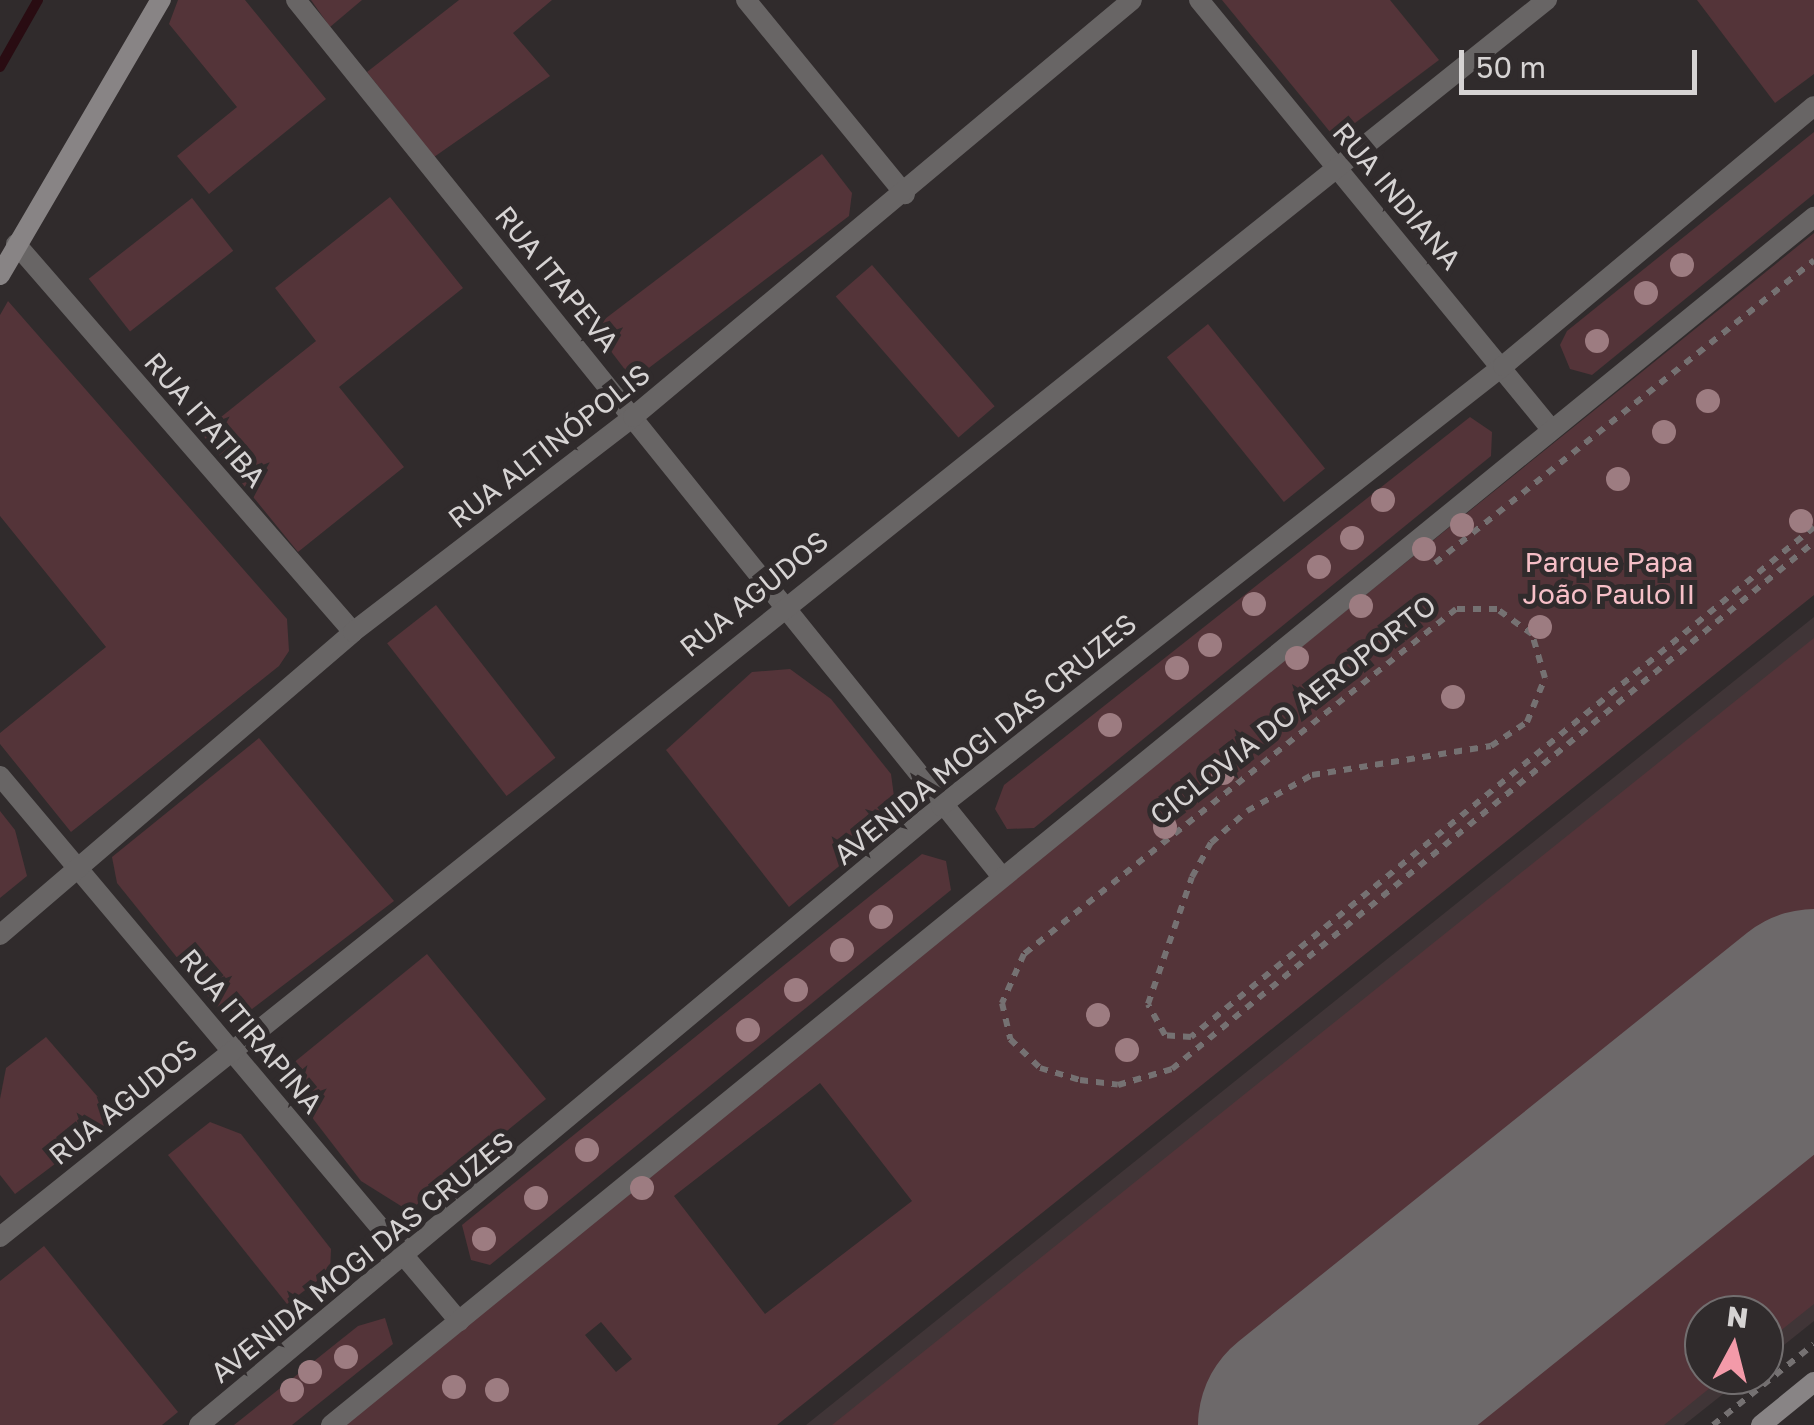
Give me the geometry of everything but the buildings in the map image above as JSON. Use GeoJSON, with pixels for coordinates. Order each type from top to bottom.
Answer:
{"type":"FeatureCollection","features":[{"type":"Feature","properties":{"kind":"main road"},"geometry":{"type":"LineString","coordinates":[[0,275],[161,0]]}},
{"type":"Feature","properties":{"kind":"main road"},"geometry":{"type":"LineString","coordinates":[[1761,1425],[1814,1382]]}},
{"type":"Feature","properties":{"kind":"street","name":"RUA ITAPEVA"},"geometry":{"type":"LineString","coordinates":[[296,0],[940,806],[999,873]]}},
{"type":"Feature","properties":{"kind":"street"},"geometry":{"type":"LineString","coordinates":[[746,0],[905,194]]}},
{"type":"Feature","properties":{"kind":"street","name":"RUA ALTINÓPOLIS"},"geometry":{"type":"LineString","coordinates":[[0,935],[353,632],[633,417],[905,194],[1132,0]]}},
{"type":"Feature","properties":{"kind":"street","name":"RUA INDIANA"},"geometry":{"type":"LineString","coordinates":[[1199,0],[1551,429]]}},
{"type":"Feature","properties":{"kind":"street","name":"RUA AGUDOS"},"geometry":{"type":"LineString","coordinates":[[0,1237],[784,606],[1547,0]]}},
{"type":"Feature","properties":{"kind":"street","name":"AVENIDA MOGI DAS CRUZES"},"geometry":{"type":"LineString","coordinates":[[200,1425],[407,1259],[940,806],[1502,366],[1814,106]]}},
{"type":"Feature","properties":{"kind":"street"},"geometry":{"type":"LineString","coordinates":[[331,1425],[999,873],[1814,217]]}},
{"type":"Feature","properties":{"kind":"street","name":"RUA ITATIBA"},"geometry":{"type":"LineString","coordinates":[[16,244],[353,632]]}},
{"type":"Feature","properties":{"kind":"street","name":"RUA ITIRAPINA"},"geometry":{"type":"LineString","coordinates":[[0,776],[459,1321]]}},
{"type":"Feature","properties":{"kind":"path","name":"CICLOVIA DO AEROPORTO"},"geometry":{"type":"LineString","coordinates":[[1814,527],[1191,1037],[1165,1035],[1148,1004],[1192,878],[1211,843],[1247,811],[1312,775],[1491,746],[1527,722],[1545,678],[1532,634],[1497,609],[1456,610],[1024,954],[1002,1003],[1010,1039],[1040,1068],[1080,1080],[1118,1085],[1172,1068],[1814,542]]}},
{"type":"Feature","properties":{"kind":"path"},"geometry":{"type":"LineString","coordinates":[[1713,1425],[1814,1344]]}},
{"type":"Feature","properties":{"kind":"shaded area"},"geometry":{"type":"Polygon","coordinates":[[[1814,617],[1814,1321],[1784,1345],[1784,1295],[1684,1295],[1684,1395],[1722,1395],[1684,1425],[806,1425],[1814,617]]]}},
{"type":"Feature","properties":{"kind":"green space"},"geometry":{"type":"Polygon","coordinates":[[[178,0],[245,0],[326,99],[209,194],[177,156],[237,107],[169,24],[178,0]]]}},
{"type":"Feature","properties":{"kind":"green space"},"geometry":{"type":"Polygon","coordinates":[[[311,0],[362,0],[330,27],[311,0]]]}},
{"type":"Feature","properties":{"kind":"green space"},"geometry":{"type":"Polygon","coordinates":[[[459,0],[552,0],[513,33],[550,76],[434,157],[367,72],[459,0]]]}},
{"type":"Feature","properties":{"kind":"green space"},"geometry":{"type":"Polygon","coordinates":[[[1222,0],[1390,0],[1439,60],[1335,138],[1222,0]]]}},
{"type":"Feature","properties":{"kind":"green space"},"geometry":{"type":"Polygon","coordinates":[[[1697,0],[1814,0],[1814,74],[1775,103],[1697,0]]]}},
{"type":"Feature","properties":{"kind":"green space"},"geometry":{"type":"Polygon","coordinates":[[[1814,132],[1814,194],[1592,375],[1570,369],[1560,345],[1567,331],[1814,132]]]}},
{"type":"Feature","properties":{"kind":"green space"},"geometry":{"type":"Polygon","coordinates":[[[822,154],[852,193],[849,216],[633,380],[593,328],[822,154]]]}},
{"type":"Feature","properties":{"kind":"green space"},"geometry":{"type":"Polygon","coordinates":[[[390,197],[463,288],[339,387],[404,467],[298,552],[201,433],[316,341],[275,288],[390,197]]]}},
{"type":"Feature","properties":{"kind":"green space"},"geometry":{"type":"Polygon","coordinates":[[[192,198],[233,251],[130,331],[89,279],[192,198]]]}},
{"type":"Feature","properties":{"kind":"green space","name":"Parque Papa João Paulo II"},"geometry":{"type":"Polygon","coordinates":[[[1814,233],[1814,595],[777,1425],[337,1425],[1814,233]],[[820,1083],[674,1196],[765,1314],[912,1201],[820,1083]],[[601,1322],[585,1335],[616,1372],[632,1359],[601,1322]]]}},
{"type":"Feature","properties":{"kind":"green space"},"geometry":{"type":"Polygon","coordinates":[[[872,265],[995,406],[958,438],[836,296],[872,265]]]}},
{"type":"Feature","properties":{"kind":"green space"},"geometry":{"type":"Polygon","coordinates":[[[8,301],[287,619],[289,651],[279,666],[71,832],[0,744],[0,733],[106,647],[0,516],[0,315],[8,301]]]}},
{"type":"Feature","properties":{"kind":"green space"},"geometry":{"type":"Polygon","coordinates":[[[1208,324],[1325,469],[1284,502],[1167,357],[1208,324]]]}},
{"type":"Feature","properties":{"kind":"green space"},"geometry":{"type":"Polygon","coordinates":[[[1470,417],[1492,432],[1491,456],[1034,828],[1007,829],[995,809],[1004,785],[1470,417]]]}},
{"type":"Feature","properties":{"kind":"green space"},"geometry":{"type":"Polygon","coordinates":[[[436,605],[555,758],[507,796],[387,643],[436,605]]]}},
{"type":"Feature","properties":{"kind":"green space"},"geometry":{"type":"Polygon","coordinates":[[[1814,638],[1814,951],[1222,1425],[832,1425],[1814,638]]]}},
{"type":"Feature","properties":{"kind":"green space"},"geometry":{"type":"Polygon","coordinates":[[[790,669],[831,699],[891,774],[897,819],[789,907],[666,750],[752,672],[790,669]]]}},
{"type":"Feature","properties":{"kind":"green space"},"geometry":{"type":"Polygon","coordinates":[[[259,738],[394,901],[248,1012],[220,1011],[117,883],[112,857],[259,738]]]}},
{"type":"Feature","properties":{"kind":"green space"},"geometry":{"type":"Polygon","coordinates":[[[0,811],[15,830],[27,876],[0,898],[0,811]]]}},
{"type":"Feature","properties":{"kind":"green space"},"geometry":{"type":"Polygon","coordinates":[[[922,854],[946,861],[951,890],[490,1265],[471,1260],[462,1225],[922,854]]]}},
{"type":"Feature","properties":{"kind":"green space"},"geometry":{"type":"Polygon","coordinates":[[[427,954],[546,1099],[409,1211],[361,1181],[294,1094],[292,1064],[427,954]]]}},
{"type":"Feature","properties":{"kind":"green space"},"geometry":{"type":"Polygon","coordinates":[[[46,1037],[116,1118],[15,1194],[0,1175],[0,1099],[6,1068],[46,1037]]]}},
{"type":"Feature","properties":{"kind":"green space"},"geometry":{"type":"Polygon","coordinates":[[[1814,1086],[1814,1304],[1784,1328],[1784,1295],[1684,1295],[1684,1395],[1701,1395],[1664,1425],[1394,1425],[1814,1086]]]}},
{"type":"Feature","properties":{"kind":"green space"},"geometry":{"type":"Polygon","coordinates":[[[210,1122],[241,1134],[331,1249],[330,1271],[287,1304],[168,1155],[210,1122]]]}},
{"type":"Feature","properties":{"kind":"green space"},"geometry":{"type":"Polygon","coordinates":[[[44,1246],[178,1412],[162,1425],[0,1425],[0,1281],[44,1246]]]}},
{"type":"Feature","properties":{"kind":"green space"},"geometry":{"type":"Polygon","coordinates":[[[385,1318],[393,1344],[292,1425],[234,1425],[358,1326],[385,1318]]]}},
{"type":"Feature","properties":{"kind":"waterway"},"geometry":{"type":"LineString","coordinates":[[0,67],[38,0]]}},
{"type":"Feature","properties":{"kind":"runway"},"geometry":{"type":"LineString","coordinates":[[1305,1425],[1814,1016]]}}]}
